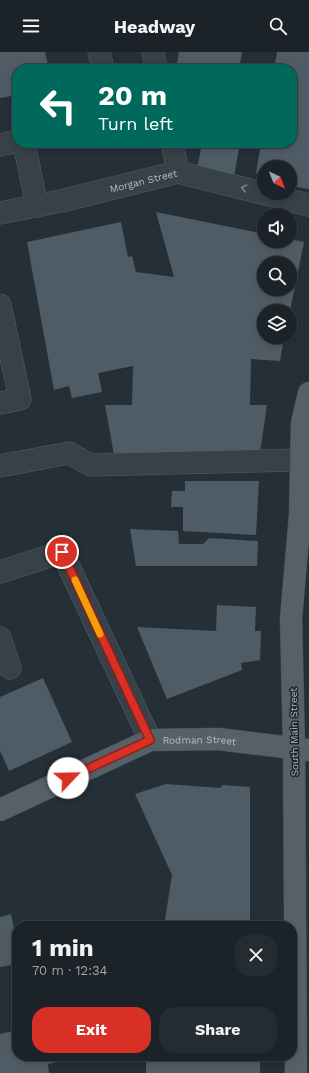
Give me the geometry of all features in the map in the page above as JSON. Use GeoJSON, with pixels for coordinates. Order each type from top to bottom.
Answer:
{"type":"FeatureCollection","features":[{"type":"Feature","properties":{"kind":"main road","name":"South Main Street"},"geometry":{"type":"LineString","coordinates":[[297,1019],[302,749],[291,619],[300,514],[302,423],[309,393]]}},
{"type":"Feature","properties":{"kind":"main road","name":"Rodman Street"},"geometry":{"type":"LineString","coordinates":[[0,810],[150,740],[218,739],[302,749]]}},
{"type":"Feature","properties":{"kind":"main road","name":"South Main Street"},"geometry":{"type":"LineString","coordinates":[[296,1061],[296,1073]]}},
{"type":"Feature","properties":{"kind":"street"},"geometry":{"type":"LineString","coordinates":[[99,52],[102,64]]}},
{"type":"Feature","properties":{"kind":"street"},"geometry":{"type":"LineString","coordinates":[[153,52],[155,64]]}},
{"type":"Feature","properties":{"kind":"street"},"geometry":{"type":"LineString","coordinates":[[0,145],[12,142]]}},
{"type":"Feature","properties":{"kind":"street"},"geometry":{"type":"LineString","coordinates":[[25,148],[37,206]]}},
{"type":"Feature","properties":{"kind":"street"},"geometry":{"type":"LineString","coordinates":[[173,148],[178,172]]}},
{"type":"Feature","properties":{"kind":"street","name":"Morgan Street"},"geometry":{"type":"LineString","coordinates":[[0,213],[37,206],[178,172],[309,205]]}},
{"type":"Feature","properties":{"kind":"street"},"geometry":{"type":"LineString","coordinates":[[0,305],[20,399],[0,403]]}},
{"type":"Feature","properties":{"kind":"street"},"geometry":{"type":"LineString","coordinates":[[0,466],[69,453],[91,465],[301,460]]}},
{"type":"Feature","properties":{"kind":"street"},"geometry":{"type":"LineString","coordinates":[[0,572],[62,552],[150,740]]}},
{"type":"Feature","properties":{"kind":"street"},"geometry":{"type":"LineString","coordinates":[[0,638],[10,668]]}},
{"type":"Feature","properties":{"kind":"building"},"geometry":{"type":"Polygon","coordinates":[[[0,52],[45,52],[48,64],[12,64],[12,96],[0,98],[0,52]]]}},
{"type":"Feature","properties":{"kind":"building"},"geometry":{"type":"Polygon","coordinates":[[[179,52],[242,52],[240,64],[177,63],[179,52]]]}},
{"type":"Feature","properties":{"kind":"building"},"geometry":{"type":"Polygon","coordinates":[[[277,52],[309,52],[309,189],[297,187],[297,160],[258,160],[260,148],[297,148],[297,64],[275,64],[277,52]]]}},
{"type":"Feature","properties":{"kind":"building"},"geometry":{"type":"Polygon","coordinates":[[[201,148],[239,148],[234,176],[197,169],[201,148]]]}},
{"type":"Feature","properties":{"kind":"building"},"geometry":{"type":"Polygon","coordinates":[[[156,212],[257,233],[257,248],[297,248],[297,240],[304,242],[297,276],[297,256],[257,256],[257,296],[293,296],[291,304],[257,304],[257,344],[283,344],[280,361],[251,359],[250,405],[267,405],[260,453],[114,455],[105,405],[132,405],[133,366],[98,373],[102,392],[72,398],[69,386],[54,390],[27,242],[121,222],[128,257],[132,256],[136,272],[174,277],[156,212]]]}},
{"type":"Feature","properties":{"kind":"building"},"geometry":{"type":"Polygon","coordinates":[[[185,481],[259,481],[256,535],[183,531],[183,507],[171,507],[172,491],[185,491],[185,481]]]}},
{"type":"Feature","properties":{"kind":"building"},"geometry":{"type":"Polygon","coordinates":[[[130,529],[178,531],[179,544],[203,544],[209,538],[258,541],[257,566],[136,566],[130,529]]]}},
{"type":"Feature","properties":{"kind":"building"},"geometry":{"type":"Polygon","coordinates":[[[217,605],[256,607],[255,631],[261,631],[260,660],[241,663],[242,670],[167,699],[137,627],[216,631],[217,605]]]}},
{"type":"Feature","properties":{"kind":"building"},"geometry":{"type":"Polygon","coordinates":[[[43,678],[72,742],[9,771],[0,751],[0,697],[43,678]]]}},
{"type":"Feature","properties":{"kind":"building"},"geometry":{"type":"Polygon","coordinates":[[[166,784],[220,788],[223,785],[250,787],[250,921],[165,921],[172,875],[135,794],[166,784]]]}},
{"type":"Feature","properties":{"kind":"building"},"geometry":{"type":"Polygon","coordinates":[[[11,914],[12,921],[12,965],[0,967],[0,917],[11,914]]]}},
{"type":"Feature","properties":{"kind":"building"},"geometry":{"type":"Polygon","coordinates":[[[12,1031],[12,1061],[62,1061],[48,1064],[49,1073],[0,1073],[0,1034],[12,1031]]]}},
{"type":"Feature","properties":{"kind":"building"},"geometry":{"type":"Polygon","coordinates":[[[146,1061],[260,1062],[260,1073],[146,1073],[146,1061]]]}},
{"type":"Feature","properties":{"kind":"slow traffic"},"geometry":{"type":"LineString","coordinates":[[75,580],[100,634]]}},
{"type":"Feature","properties":{"kind":"route"},"geometry":{"type":"LineString","coordinates":[[62,552],[150,740],[68,778]]}}]}
